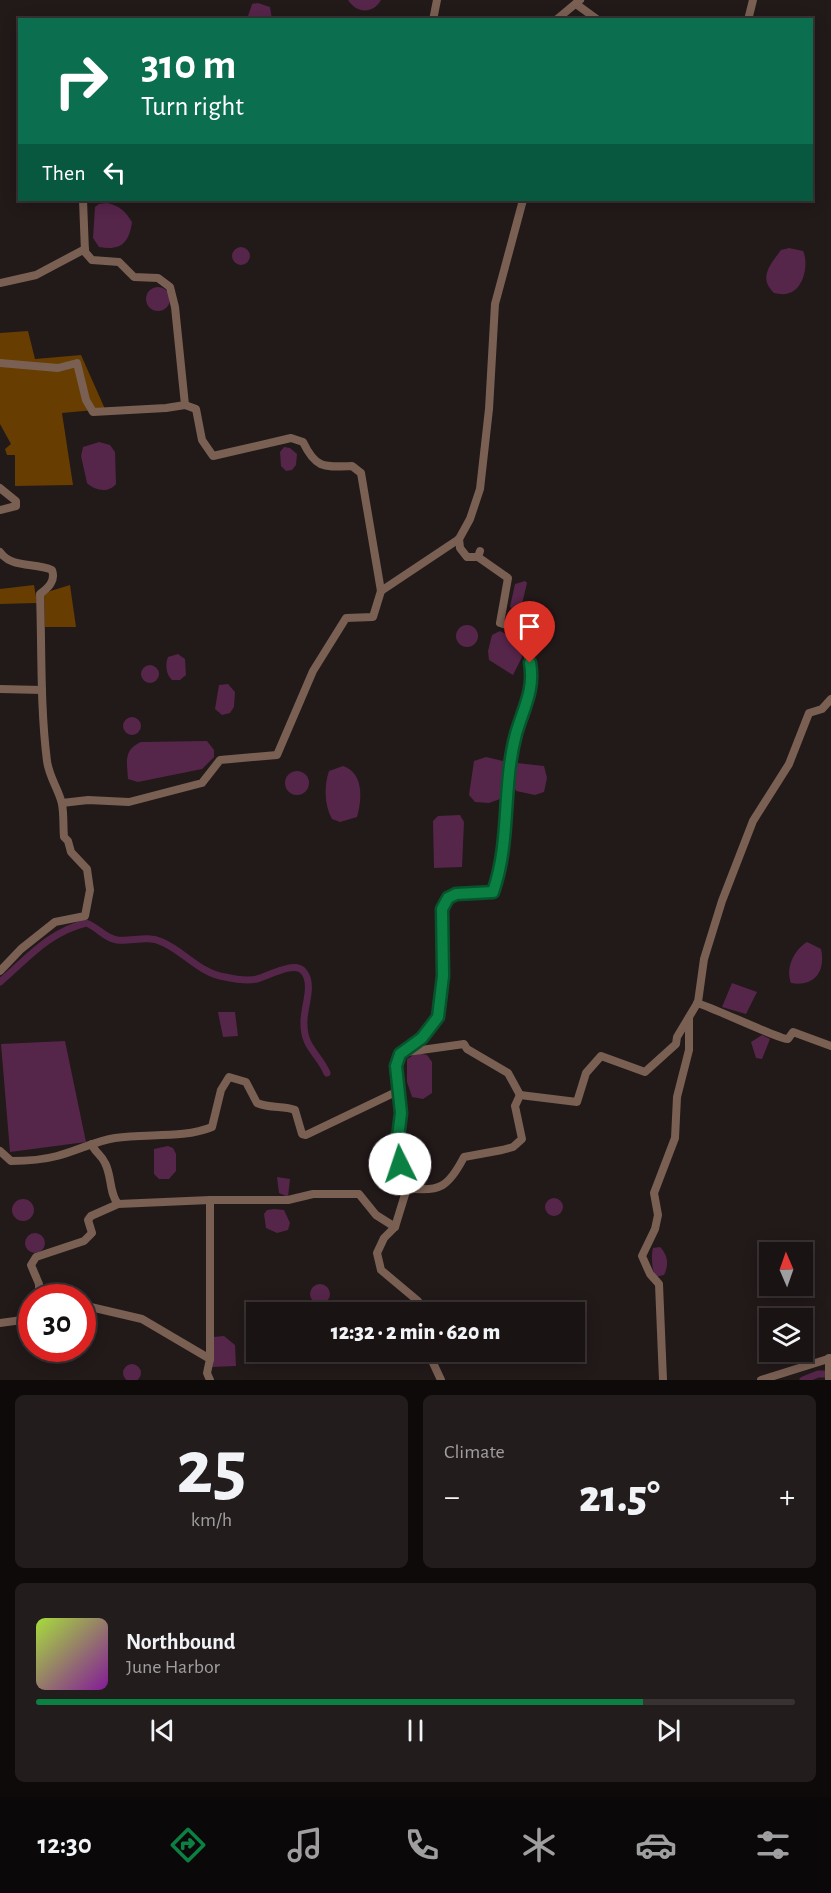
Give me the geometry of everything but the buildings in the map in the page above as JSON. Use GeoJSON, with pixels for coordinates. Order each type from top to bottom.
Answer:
{"type":"FeatureCollection","features":[{"type":"Feature","properties":{"kind":"street"},"geometry":{"type":"LineString","coordinates":[[433,18],[437,0]]}},
{"type":"Feature","properties":{"kind":"street"},"geometry":{"type":"LineString","coordinates":[[748,18],[753,0]]}},
{"type":"Feature","properties":{"kind":"street"},"geometry":{"type":"LineString","coordinates":[[558,18],[578,2],[596,18]]}},
{"type":"Feature","properties":{"kind":"street"},"geometry":{"type":"LineString","coordinates":[[83,201],[85,249],[92,260],[119,262],[134,277],[158,278],[170,287],[175,308],[185,405]]}},
{"type":"Feature","properties":{"kind":"street"},"geometry":{"type":"LineString","coordinates":[[406,1052],[438,1017],[443,976],[442,909],[445,903],[448,898],[456,894],[493,892],[500,871],[510,759],[533,680],[523,630],[500,623],[508,578],[479,554],[467,558],[460,548],[459,539],[480,489],[489,409],[495,303],[523,201]]}},
{"type":"Feature","properties":{"kind":"street"},"geometry":{"type":"LineString","coordinates":[[0,283],[36,275],[85,249]]}},
{"type":"Feature","properties":{"kind":"street"},"geometry":{"type":"LineString","coordinates":[[0,363],[58,368],[77,363],[86,400],[93,412],[185,405],[196,409],[202,440],[213,456],[291,438],[303,442],[311,459],[326,467],[352,466],[361,473],[381,591],[373,617],[346,618],[340,627],[309,679],[277,755],[220,760],[202,783],[129,802],[88,800],[62,803]]}},
{"type":"Feature","properties":{"kind":"street"},"geometry":{"type":"LineString","coordinates":[[0,488],[16,501],[16,506],[0,510]]}},
{"type":"Feature","properties":{"kind":"street"},"geometry":{"type":"LineString","coordinates":[[381,591],[459,539]]}},
{"type":"Feature","properties":{"kind":"street"},"geometry":{"type":"LineString","coordinates":[[0,552],[12,562],[41,565],[52,570],[54,574],[52,581],[40,594],[44,641],[42,690],[47,763],[54,788],[62,803],[64,837],[68,841],[71,852],[87,869],[89,879],[85,916],[56,922],[21,949],[0,971]]}},
{"type":"Feature","properties":{"kind":"street"},"geometry":{"type":"LineString","coordinates":[[0,689],[42,690]]}},
{"type":"Feature","properties":{"kind":"street"},"geometry":{"type":"LineString","coordinates":[[520,1095],[577,1102],[586,1073],[601,1056],[645,1072],[676,1044],[698,1003],[709,937],[753,822],[783,775],[803,733],[809,713],[822,710],[831,699]]}},
{"type":"Feature","properties":{"kind":"street"},"geometry":{"type":"LineString","coordinates":[[698,1003],[734,1016],[779,1039],[788,1039],[793,1032],[831,1046]]}},
{"type":"Feature","properties":{"kind":"street"},"geometry":{"type":"LineString","coordinates":[[663,1380],[659,1284],[650,1274],[642,1256],[646,1242],[655,1229],[658,1215],[654,1193],[675,1138],[677,1097],[689,1050],[689,1016]]}},
{"type":"Feature","properties":{"kind":"street"},"geometry":{"type":"LineString","coordinates":[[418,1302],[381,1270],[377,1253],[384,1238],[395,1227],[406,1188],[397,1145],[401,1113],[396,1066],[400,1054],[464,1044],[467,1049],[508,1073],[520,1095]]}},
{"type":"Feature","properties":{"kind":"street"},"geometry":{"type":"LineString","coordinates":[[0,1151],[11,1161],[28,1161],[57,1156],[92,1144],[143,1134],[196,1132],[212,1127],[218,1099],[229,1077],[246,1082],[257,1103],[273,1108],[295,1110],[302,1134],[306,1135],[398,1091]]}},
{"type":"Feature","properties":{"kind":"street"},"geometry":{"type":"LineString","coordinates":[[406,1188],[422,1190],[449,1184],[464,1157],[513,1147],[522,1139],[515,1106],[520,1095]]}},
{"type":"Feature","properties":{"kind":"street"},"geometry":{"type":"LineString","coordinates":[[92,1144],[93,1150],[105,1161],[114,1199],[118,1204]]}},
{"type":"Feature","properties":{"kind":"street"},"geometry":{"type":"LineString","coordinates":[[39,1284],[31,1265],[36,1257],[84,1241],[92,1233],[88,1220],[91,1216],[118,1204],[210,1200],[288,1200],[313,1194],[352,1192],[359,1194],[376,1215],[395,1227]]}},
{"type":"Feature","properties":{"kind":"street"},"geometry":{"type":"LineString","coordinates":[[210,1200],[210,1359],[207,1373],[210,1380]]}},
{"type":"Feature","properties":{"kind":"street"},"geometry":{"type":"LineString","coordinates":[[96,1308],[142,1319],[210,1359]]}},
{"type":"Feature","properties":{"kind":"street"},"geometry":{"type":"LineString","coordinates":[[0,1323],[18,1321]]}},
{"type":"Feature","properties":{"kind":"street"},"geometry":{"type":"LineString","coordinates":[[761,1380],[830,1358],[828,1376]]}},
{"type":"Feature","properties":{"kind":"street"},"geometry":{"type":"LineString","coordinates":[[433,1362],[441,1380]]}},
{"type":"Feature","properties":{"kind":"shaded area"},"geometry":{"type":"Polygon","coordinates":[[[348,0],[381,0],[374,8],[360,10],[348,0]]]}},
{"type":"Feature","properties":{"kind":"shaded area"},"geometry":{"type":"Polygon","coordinates":[[[258,3],[270,7],[272,18],[247,18],[252,4],[258,3]]]}},
{"type":"Feature","properties":{"kind":"shaded area"},"geometry":{"type":"Polygon","coordinates":[[[107,203],[122,210],[132,222],[126,240],[123,244],[113,248],[99,247],[93,238],[95,207],[107,203]]]}},
{"type":"Feature","properties":{"kind":"shaded area"},"geometry":{"type":"Polygon","coordinates":[[[241,247],[247,250],[250,256],[247,262],[241,265],[235,262],[232,256],[235,250],[241,247]]]}},
{"type":"Feature","properties":{"kind":"shaded area"},"geometry":{"type":"Polygon","coordinates":[[[789,248],[803,251],[805,256],[802,281],[794,291],[786,294],[774,293],[767,282],[767,272],[781,250],[789,248]]]}},
{"type":"Feature","properties":{"kind":"shaded area"},"geometry":{"type":"Polygon","coordinates":[[[158,287],[163,288],[169,294],[169,304],[163,310],[158,311],[153,310],[147,304],[146,299],[147,294],[153,288],[158,287]]]}},
{"type":"Feature","properties":{"kind":"shaded area"},"geometry":{"type":"Polygon","coordinates":[[[28,331],[35,359],[81,355],[105,409],[62,413],[73,485],[15,486],[15,455],[7,455],[5,449],[11,444],[0,424],[0,333],[28,331]]]}},
{"type":"Feature","properties":{"kind":"shaded area"},"geometry":{"type":"Polygon","coordinates":[[[99,442],[110,445],[115,452],[116,484],[105,490],[93,488],[87,483],[81,456],[83,447],[99,442]]]}},
{"type":"Feature","properties":{"kind":"shaded area"},"geometry":{"type":"Polygon","coordinates":[[[284,447],[290,448],[297,454],[296,465],[292,470],[286,471],[281,466],[280,452],[284,447]]]}},
{"type":"Feature","properties":{"kind":"shaded area"},"geometry":{"type":"Polygon","coordinates":[[[525,581],[527,583],[521,608],[515,610],[510,607],[515,584],[525,581]]]}},
{"type":"Feature","properties":{"kind":"shaded area"},"geometry":{"type":"Polygon","coordinates":[[[34,585],[37,603],[0,604],[0,589],[34,585]]]}},
{"type":"Feature","properties":{"kind":"shaded area"},"geometry":{"type":"Polygon","coordinates":[[[70,585],[76,627],[45,627],[44,593],[70,585]]]}},
{"type":"Feature","properties":{"kind":"shaded area"},"geometry":{"type":"Polygon","coordinates":[[[467,625],[475,628],[478,636],[475,644],[467,647],[459,644],[456,636],[459,628],[467,625]]]}},
{"type":"Feature","properties":{"kind":"shaded area"},"geometry":{"type":"Polygon","coordinates":[[[500,631],[518,640],[522,657],[513,675],[489,660],[488,651],[492,635],[500,631]]]}},
{"type":"Feature","properties":{"kind":"shaded area"},"geometry":{"type":"Polygon","coordinates":[[[178,654],[185,659],[186,675],[180,680],[172,680],[167,672],[167,660],[168,657],[178,654]]]}},
{"type":"Feature","properties":{"kind":"shaded area"},"geometry":{"type":"Polygon","coordinates":[[[150,665],[156,668],[159,674],[156,680],[150,683],[144,680],[141,674],[144,668],[150,665]]]}},
{"type":"Feature","properties":{"kind":"shaded area"},"geometry":{"type":"Polygon","coordinates":[[[228,684],[235,692],[234,707],[230,713],[222,715],[215,709],[219,685],[228,684]]]}},
{"type":"Feature","properties":{"kind":"shaded area"},"geometry":{"type":"Polygon","coordinates":[[[132,717],[138,720],[141,726],[138,732],[132,735],[126,732],[123,726],[126,720],[132,717]]]}},
{"type":"Feature","properties":{"kind":"shaded area"},"geometry":{"type":"Polygon","coordinates":[[[207,741],[214,750],[214,757],[202,769],[138,782],[128,779],[127,757],[131,749],[141,742],[207,741]]]}},
{"type":"Feature","properties":{"kind":"shaded area"},"geometry":{"type":"Polygon","coordinates":[[[486,757],[503,761],[505,770],[500,799],[489,803],[475,802],[469,795],[474,761],[486,757]]]}},
{"type":"Feature","properties":{"kind":"shaded area"},"geometry":{"type":"Polygon","coordinates":[[[517,763],[544,766],[547,778],[544,792],[535,795],[516,791],[513,784],[514,767],[517,763]]]}},
{"type":"Feature","properties":{"kind":"shaded area"},"geometry":{"type":"Polygon","coordinates":[[[343,766],[350,769],[358,780],[360,802],[357,817],[340,822],[332,819],[329,813],[326,801],[326,782],[329,771],[343,766]]]}},
{"type":"Feature","properties":{"kind":"shaded area"},"geometry":{"type":"Polygon","coordinates":[[[297,771],[302,772],[308,778],[308,788],[302,794],[297,795],[292,794],[286,788],[285,783],[286,778],[292,772],[297,771]]]}},
{"type":"Feature","properties":{"kind":"shaded area"},"geometry":{"type":"Polygon","coordinates":[[[460,815],[464,822],[462,867],[434,868],[433,821],[438,816],[460,815]]]}},
{"type":"Feature","properties":{"kind":"shaded area"},"geometry":{"type":"Polygon","coordinates":[[[807,942],[821,949],[820,971],[806,983],[791,983],[789,971],[792,960],[802,945],[807,942]]]}},
{"type":"Feature","properties":{"kind":"shaded area"},"geometry":{"type":"Polygon","coordinates":[[[732,983],[757,992],[746,1014],[722,1007],[732,983]]]}},
{"type":"Feature","properties":{"kind":"shaded area"},"geometry":{"type":"Polygon","coordinates":[[[218,1012],[235,1012],[238,1036],[223,1037],[218,1012]]]}},
{"type":"Feature","properties":{"kind":"shaded area"},"geometry":{"type":"Polygon","coordinates":[[[762,1035],[770,1039],[762,1059],[756,1058],[751,1042],[762,1035]]]}},
{"type":"Feature","properties":{"kind":"shaded area"},"geometry":{"type":"Polygon","coordinates":[[[65,1041],[86,1142],[10,1152],[1,1044],[65,1041]]]}},
{"type":"Feature","properties":{"kind":"shaded area"},"geometry":{"type":"Polygon","coordinates":[[[417,1053],[427,1055],[432,1062],[432,1093],[423,1099],[412,1097],[407,1082],[407,1059],[417,1053]]]}},
{"type":"Feature","properties":{"kind":"shaded area"},"geometry":{"type":"Polygon","coordinates":[[[168,1146],[173,1148],[176,1154],[176,1171],[169,1179],[159,1179],[154,1174],[154,1149],[168,1146]]]}},
{"type":"Feature","properties":{"kind":"shaded area"},"geometry":{"type":"Polygon","coordinates":[[[277,1177],[290,1179],[288,1197],[279,1193],[277,1177]]]}},
{"type":"Feature","properties":{"kind":"shaded area"},"geometry":{"type":"Polygon","coordinates":[[[554,1198],[561,1200],[563,1207],[561,1214],[554,1216],[547,1214],[545,1207],[547,1200],[554,1198]]]}},
{"type":"Feature","properties":{"kind":"shaded area"},"geometry":{"type":"Polygon","coordinates":[[[23,1199],[31,1202],[34,1210],[31,1218],[23,1221],[15,1218],[12,1210],[15,1202],[23,1199]]]}},
{"type":"Feature","properties":{"kind":"shaded area"},"geometry":{"type":"Polygon","coordinates":[[[267,1210],[284,1210],[290,1223],[288,1230],[277,1233],[266,1228],[264,1214],[267,1210]]]}},
{"type":"Feature","properties":{"kind":"shaded area"},"geometry":{"type":"Polygon","coordinates":[[[35,1233],[42,1236],[45,1243],[42,1250],[35,1253],[28,1250],[25,1243],[28,1236],[35,1233]]]}},
{"type":"Feature","properties":{"kind":"shaded area"},"geometry":{"type":"Polygon","coordinates":[[[660,1247],[667,1260],[667,1268],[664,1275],[655,1277],[652,1251],[653,1248],[660,1247]]]}},
{"type":"Feature","properties":{"kind":"shaded area"},"geometry":{"type":"Polygon","coordinates":[[[316,1285],[324,1285],[329,1290],[329,1298],[326,1302],[314,1302],[311,1298],[311,1290],[316,1285]]]}},
{"type":"Feature","properties":{"kind":"shaded area"},"geometry":{"type":"Polygon","coordinates":[[[224,1336],[235,1345],[236,1366],[211,1367],[213,1337],[224,1336]]]}},
{"type":"Feature","properties":{"kind":"shaded area"},"geometry":{"type":"Polygon","coordinates":[[[132,1364],[140,1370],[140,1376],[136,1380],[128,1380],[123,1373],[126,1367],[132,1364]]]}},
{"type":"Feature","properties":{"kind":"waterway"},"geometry":{"type":"LineString","coordinates":[[0,982],[50,939],[86,923],[112,939],[151,939],[162,942],[207,971],[225,977],[253,980],[288,968],[300,969],[307,977],[308,983],[304,1015],[306,1038],[327,1073]]}},
{"type":"Feature","properties":{"kind":"waterway"},"geometry":{"type":"LineString","coordinates":[[803,1380],[818,1374],[831,1374]]}},
{"type":"Feature","properties":{"kind":"route"},"geometry":{"type":"LineString","coordinates":[[400,1164],[397,1145],[401,1113],[396,1066],[400,1054],[406,1052],[422,1038],[438,1017],[443,976],[442,909],[448,898],[456,894],[493,892],[500,871],[510,759],[533,680],[530,663]]}}]}
